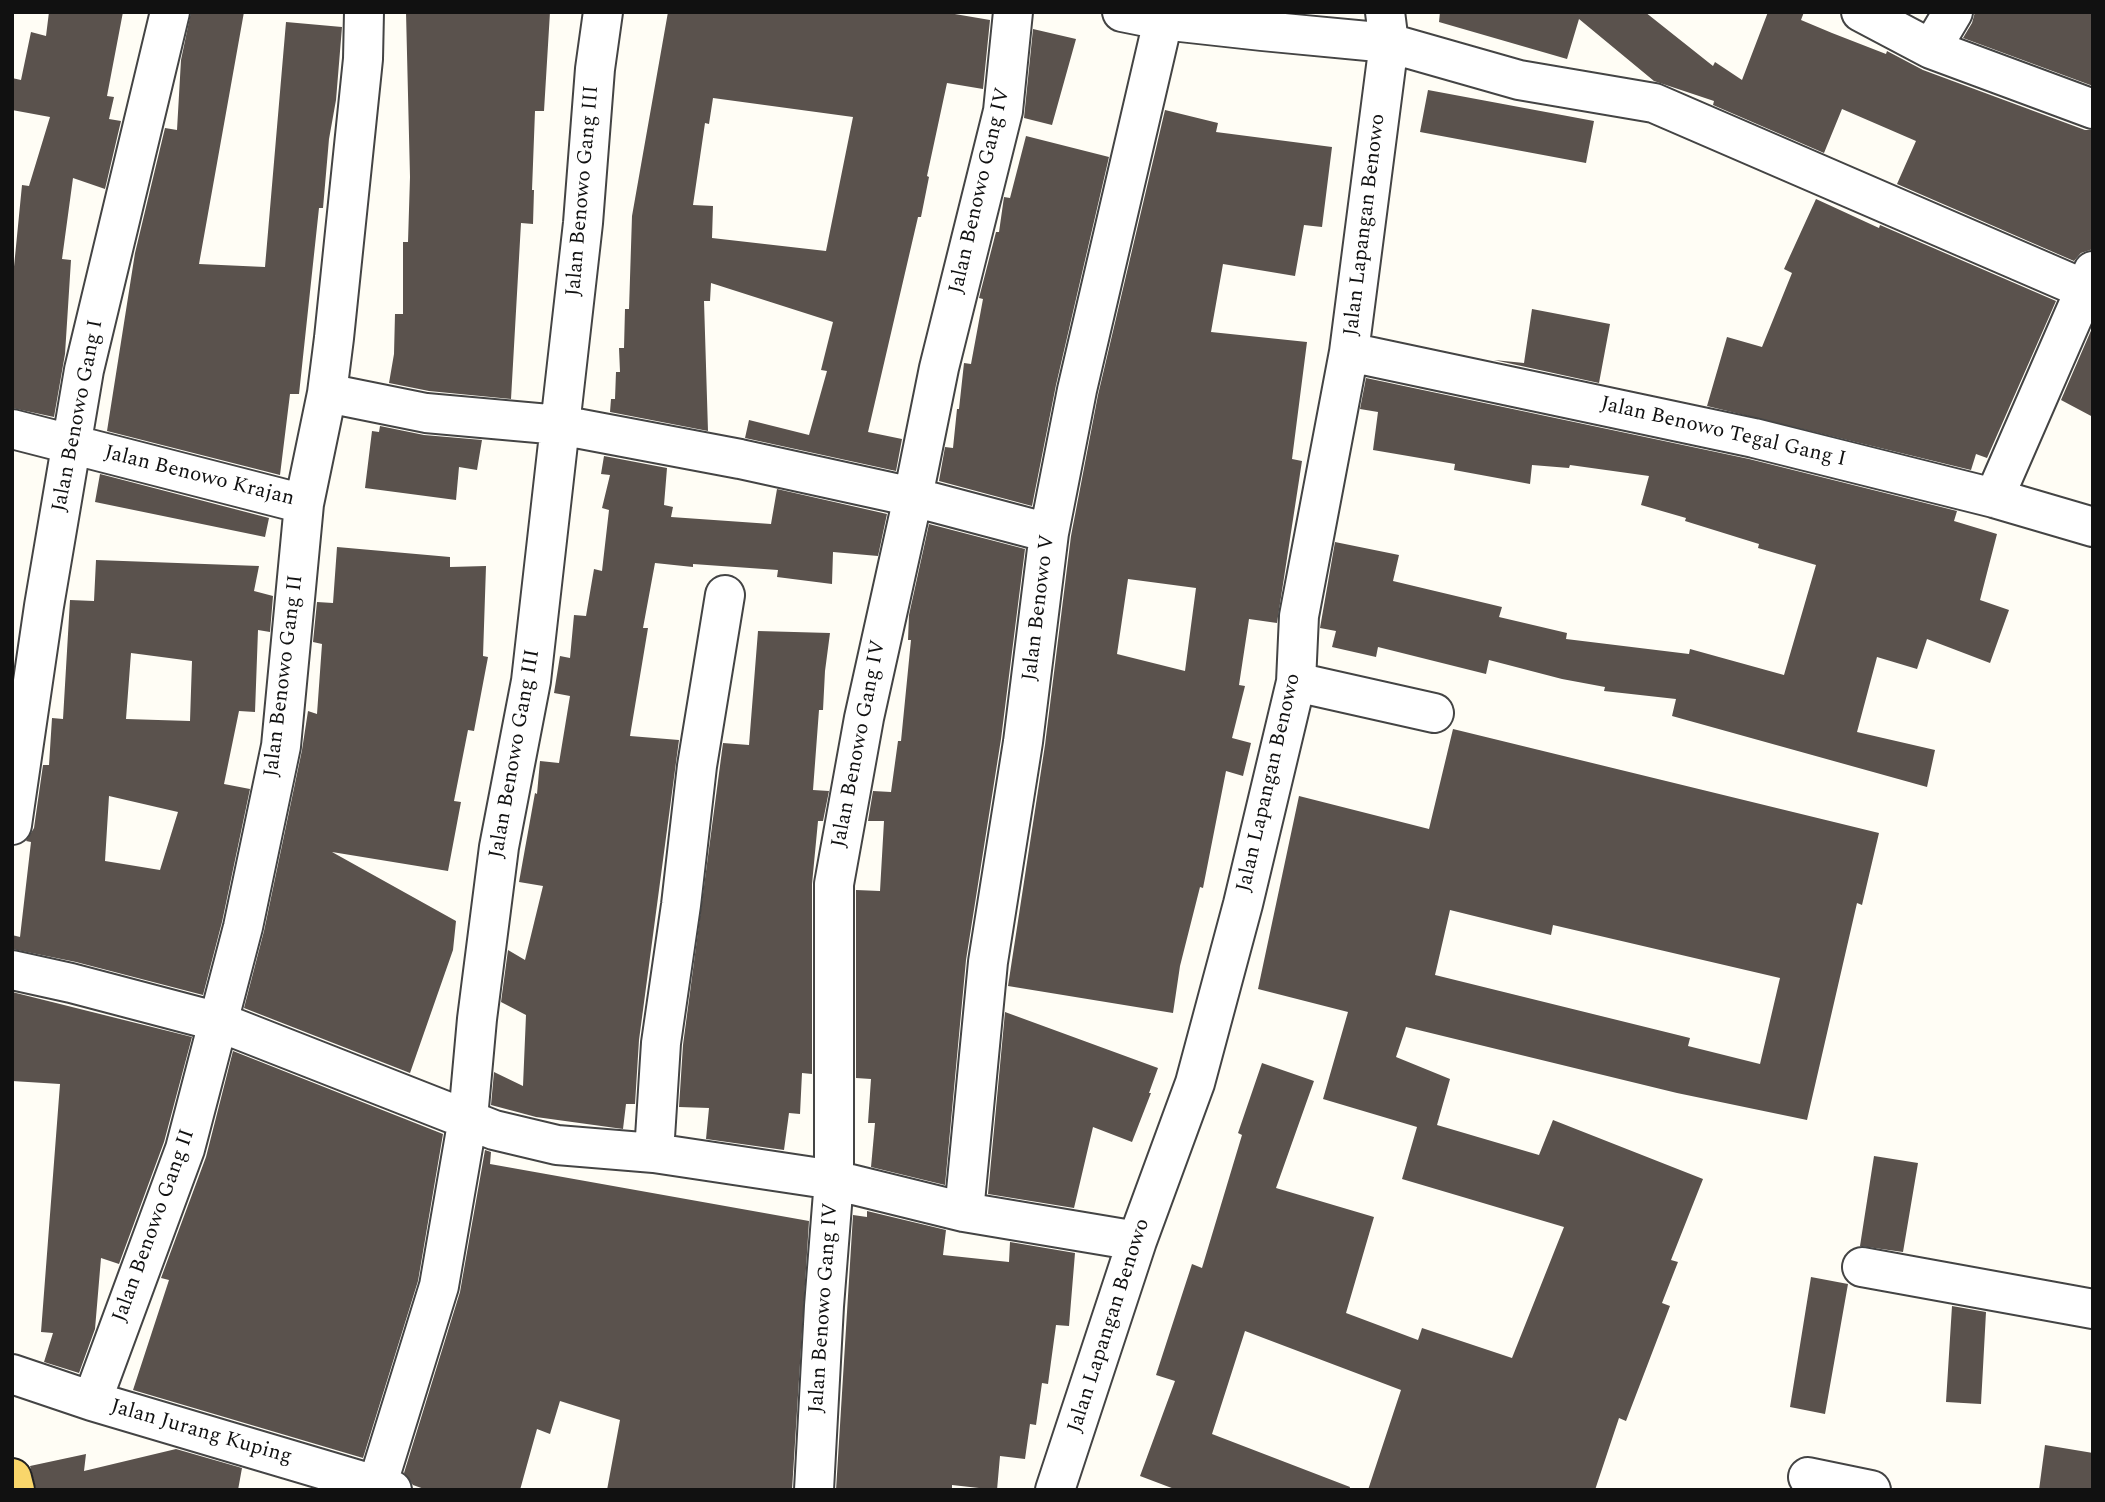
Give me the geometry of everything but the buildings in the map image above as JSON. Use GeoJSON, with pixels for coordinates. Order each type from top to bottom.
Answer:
{"type":"FeatureCollection","features":[{"type":"Feature","properties":{"kind":"main road"},"geometry":{"type":"LineString","coordinates":[[12,1479],[15,1490]]}},
{"type":"Feature","properties":{"kind":"street","name":"Jalan Benowo Gang I"},"geometry":{"type":"LineString","coordinates":[[12,825],[44,606],[84,370],[170,12]]}},
{"type":"Feature","properties":{"kind":"street","name":"Jalan Benowo Gang II"},"geometry":{"type":"LineString","coordinates":[[92,1401],[185,1149],[243,927],[281,746],[304,504],[327,393],[363,59],[364,12]]}},
{"type":"Feature","properties":{"kind":"street","name":"Jalan Benowo Gang III"},"geometry":{"type":"LineString","coordinates":[[384,1488],[439,1286],[468,1118],[477,1020],[499,848],[531,681],[583,223],[595,69],[603,12]]}},
{"type":"Feature","properties":{"kind":"street","name":"Jalan Benowo Gang IV"},"geometry":{"type":"LineString","coordinates":[[814,1490],[834,1180],[834,884],[864,718],[914,497],[939,368],[1003,111],[1013,12]]}},
{"type":"Feature","properties":{"kind":"street"},"geometry":{"type":"LineString","coordinates":[[1122,12],[1387,28],[1520,80],[1654,103],[2089,280],[1994,498]]}},
{"type":"Feature","properties":{"kind":"street"},"geometry":{"type":"LineString","coordinates":[[1861,12],[1931,49],[2093,109]]}},
{"type":"Feature","properties":{"kind":"street"},"geometry":{"type":"LineString","coordinates":[[1931,49],[1953,12]]}},
{"type":"Feature","properties":{"kind":"street","name":"Jalan Benowo V"},"geometry":{"type":"LineString","coordinates":[[964,1212],[988,962],[1023,743],[1049,533],[1077,390],[1163,16]]}},
{"type":"Feature","properties":{"kind":"street","name":"Jalan Lapangan Benowo"},"geometry":{"type":"LineString","coordinates":[[1055,1490],[1137,1241],[1195,1083],[1296,682],[1299,616],[1349,352],[1387,28]]}},
{"type":"Feature","properties":{"kind":"street","name":"Jalan Benowo Tegal Gang I"},"geometry":{"type":"LineString","coordinates":[[1349,352],[1754,438],[1994,498],[2093,527]]}},
{"type":"Feature","properties":{"kind":"street"},"geometry":{"type":"LineString","coordinates":[[327,393],[426,412],[559,425],[740,459],[914,497],[1049,533]]}},
{"type":"Feature","properties":{"kind":"street","name":"Jalan Benowo Krajan"},"geometry":{"type":"LineString","coordinates":[[12,429],[304,504]]}},
{"type":"Feature","properties":{"kind":"street"},"geometry":{"type":"LineString","coordinates":[[654,1153],[661,1043],[681,905],[696,766],[724,595]]}},
{"type":"Feature","properties":{"kind":"street"},"geometry":{"type":"LineString","coordinates":[[1296,682],[1434,713]]}},
{"type":"Feature","properties":{"kind":"street"},"geometry":{"type":"LineString","coordinates":[[12,971],[71,983],[219,1022],[494,1130],[557,1145],[654,1153],[834,1180],[964,1212],[1137,1241]]}},
{"type":"Feature","properties":{"kind":"street"},"geometry":{"type":"LineString","coordinates":[[1862,1268],[2093,1309]]}},
{"type":"Feature","properties":{"kind":"street","name":"Jalan Jurang Kuping"},"geometry":{"type":"LineString","coordinates":[[12,1374],[92,1401],[384,1488]]}},
{"type":"Feature","properties":{"kind":"street"},"geometry":{"type":"LineString","coordinates":[[1808,1477],[1871,1490]]}}]}
